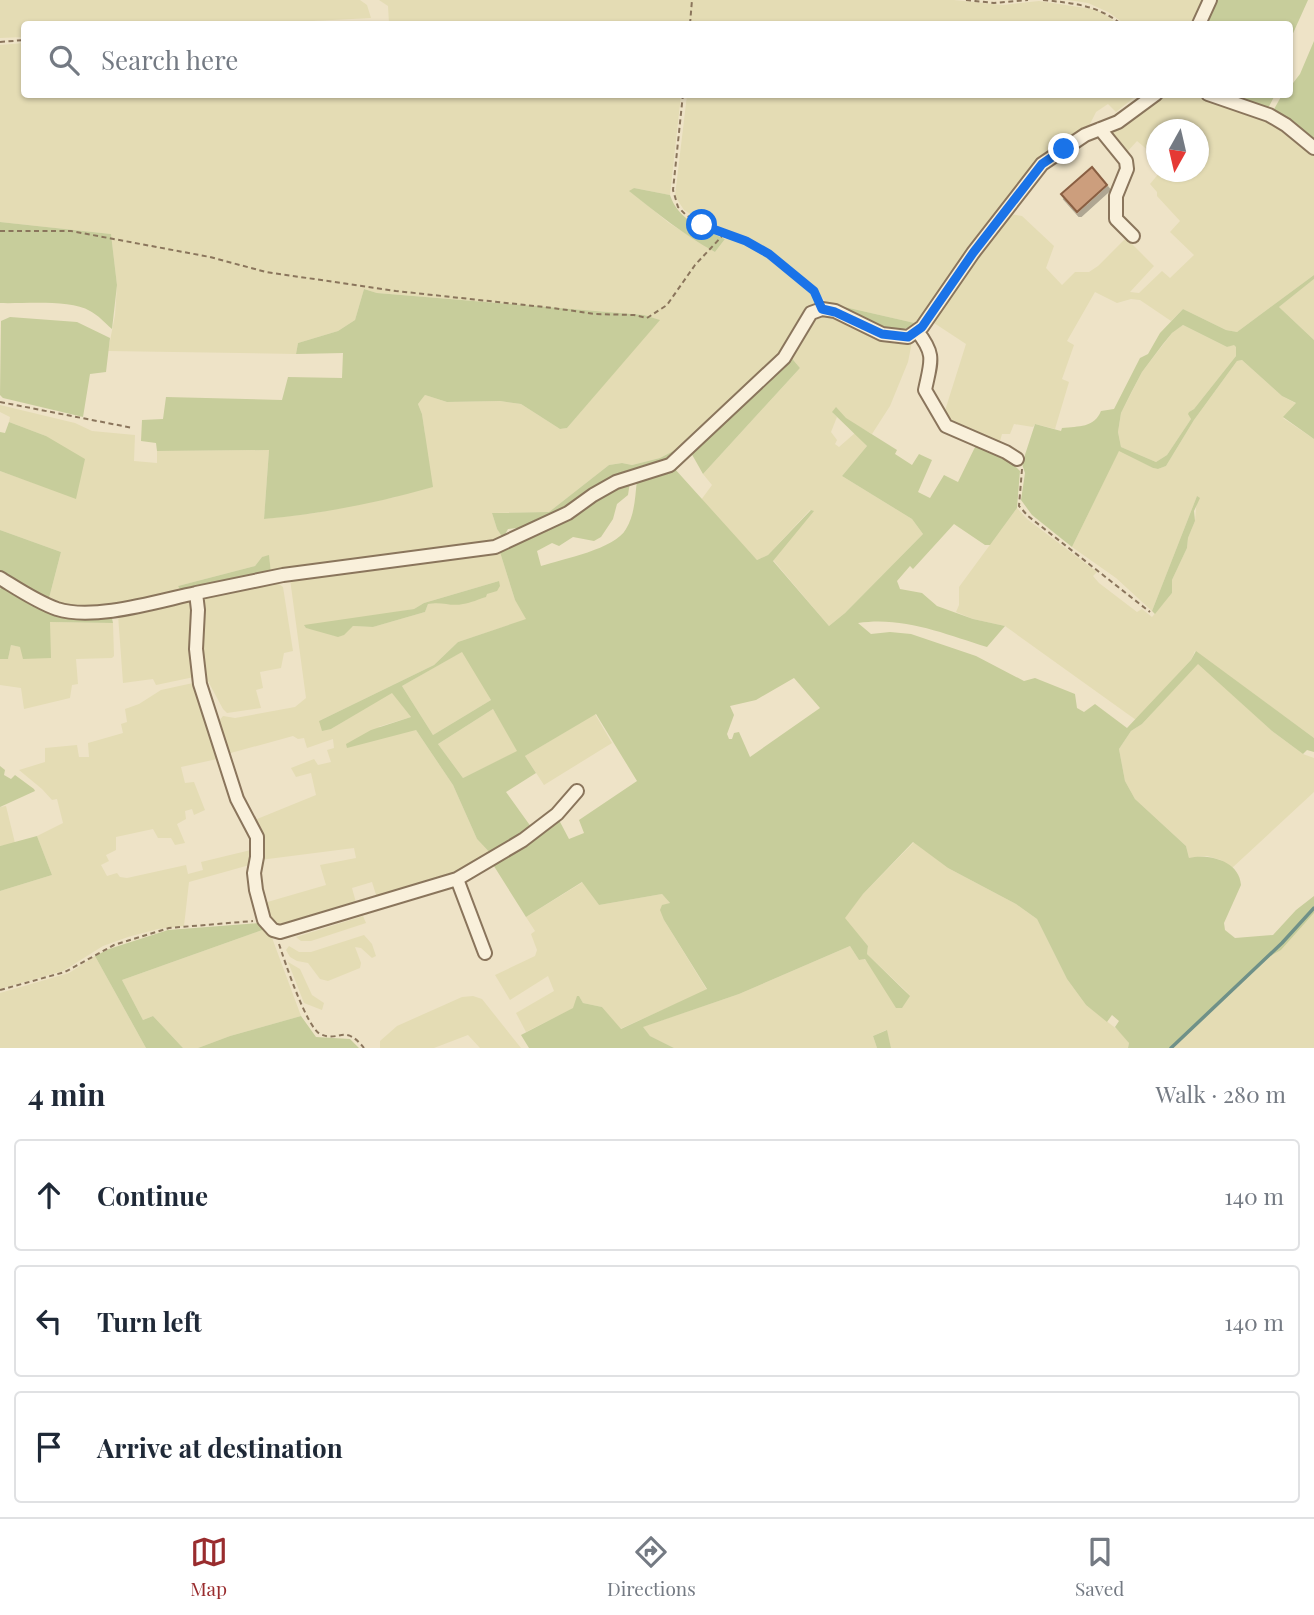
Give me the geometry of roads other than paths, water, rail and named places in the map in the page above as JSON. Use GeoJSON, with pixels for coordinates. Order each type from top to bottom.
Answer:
{"type":"FeatureCollection","features":[{"type":"Feature","properties":{"kind":"street"},"geometry":{"type":"LineString","coordinates":[[1200,21],[1210,0]]}},
{"type":"Feature","properties":{"kind":"street"},"geometry":{"type":"LineString","coordinates":[[0,578],[47,605],[74,612],[113,610],[283,575],[495,547],[544,526],[616,482],[670,465],[784,358],[811,313],[822,309],[835,312],[882,334],[908,337],[917,331],[1042,164],[1085,135],[1118,122],[1151,98]]}},
{"type":"Feature","properties":{"kind":"street"},"geometry":{"type":"LineString","coordinates":[[1220,98],[1269,115],[1314,148]]}},
{"type":"Feature","properties":{"kind":"street"},"geometry":{"type":"LineString","coordinates":[[1100,129],[1125,161],[1127,169],[1115,207],[1116,219],[1133,236]]}},
{"type":"Feature","properties":{"kind":"street"},"geometry":{"type":"LineString","coordinates":[[917,331],[930,348],[930,368],[925,390],[946,426],[1017,459]]}},
{"type":"Feature","properties":{"kind":"street"},"geometry":{"type":"LineString","coordinates":[[196,593],[196,649],[200,684],[237,799],[257,837],[254,873],[256,890],[269,925],[280,932],[457,879],[523,840],[557,814],[578,791]]}},
{"type":"Feature","properties":{"kind":"street"},"geometry":{"type":"LineString","coordinates":[[457,879],[485,953]]}},
{"type":"Feature","properties":{"kind":"waterway"},"geometry":{"type":"LineString","coordinates":[[1171,1048],[1282,943],[1314,908]]}}]}
